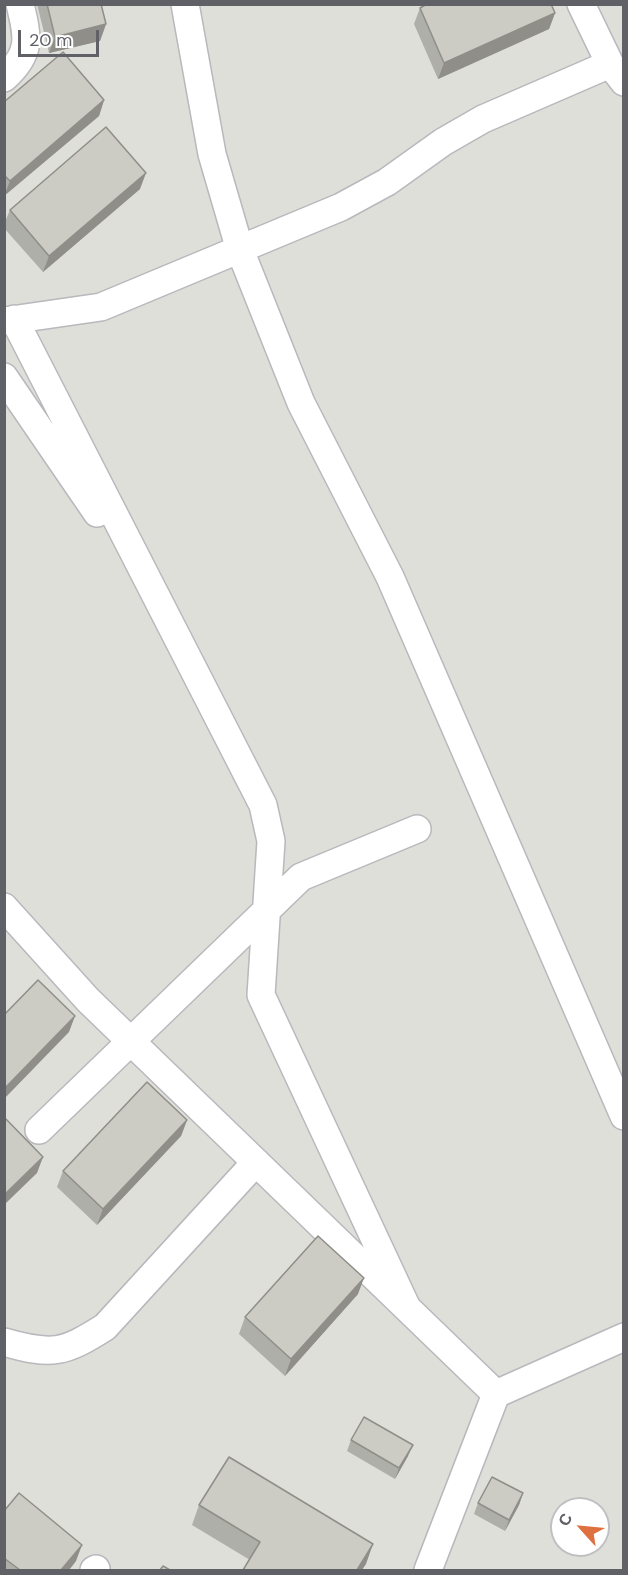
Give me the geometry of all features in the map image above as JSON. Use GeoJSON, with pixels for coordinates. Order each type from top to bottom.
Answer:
{"type":"FeatureCollection","features":[{"type":"Feature","properties":{"kind":"street"},"geometry":{"type":"LineString","coordinates":[[4,78],[24,56],[27,36],[20,4]]}},
{"type":"Feature","properties":{"kind":"street"},"geometry":{"type":"LineString","coordinates":[[185,4],[212,154],[240,250],[301,403],[390,577],[624,1116]]}},
{"type":"Feature","properties":{"kind":"street"},"geometry":{"type":"LineString","coordinates":[[407,1308],[261,995],[271,841],[263,805],[9,320],[101,306],[240,250],[341,207],[387,182],[443,142],[483,119],[617,73],[581,4]]}},
{"type":"Feature","properties":{"kind":"street"},"geometry":{"type":"LineString","coordinates":[[4,377],[163,611]]}},
{"type":"Feature","properties":{"kind":"street"},"geometry":{"type":"LineString","coordinates":[[39,1130],[267,907],[301,877],[417,829]]}},
{"type":"Feature","properties":{"kind":"street"},"geometry":{"type":"LineString","coordinates":[[4,907],[88,1000],[496,1394]]}},
{"type":"Feature","properties":{"kind":"street"},"geometry":{"type":"LineString","coordinates":[[4,1342],[37,1352],[75,1347],[105,1327],[256,1162]]}},
{"type":"Feature","properties":{"kind":"street"},"geometry":{"type":"LineString","coordinates":[[428,1570],[496,1394],[624,1337]]}},
{"type":"Feature","properties":{"kind":"shaded area"},"geometry":{"type":"Polygon","coordinates":[[[5,5],[623,5],[623,1570],[5,1570],[5,5]]]}},
{"type":"Feature","properties":{"kind":"building"},"geometry":{"type":"Polygon","coordinates":[[[47,4],[101,4],[106,24],[55,37],[47,4]]]}},
{"type":"Feature","properties":{"kind":"building"},"geometry":{"type":"Polygon","coordinates":[[[427,4],[551,4],[555,13],[444,63],[420,8],[427,4]]]}},
{"type":"Feature","properties":{"kind":"building"},"geometry":{"type":"Polygon","coordinates":[[[63,52],[104,100],[10,181],[4,175],[4,102],[63,52]]]}},
{"type":"Feature","properties":{"kind":"building"},"geometry":{"type":"Polygon","coordinates":[[[106,127],[146,173],[49,256],[10,210],[106,127]]]}},
{"type":"Feature","properties":{"kind":"building"},"geometry":{"type":"Polygon","coordinates":[[[38,980],[75,1016],[4,1089],[4,1015],[38,980]]]}},
{"type":"Feature","properties":{"kind":"building"},"geometry":{"type":"Polygon","coordinates":[[[147,1082],[187,1120],[103,1209],[63,1171],[147,1082]]]}},
{"type":"Feature","properties":{"kind":"building"},"geometry":{"type":"Polygon","coordinates":[[[4,1117],[43,1157],[4,1195],[4,1117]]]}},
{"type":"Feature","properties":{"kind":"building"},"geometry":{"type":"Polygon","coordinates":[[[318,1236],[364,1278],[291,1359],[245,1317],[318,1236]]]}},
{"type":"Feature","properties":{"kind":"building"},"geometry":{"type":"Polygon","coordinates":[[[364,1417],[413,1445],[399,1468],[351,1440],[364,1417]]]}},
{"type":"Feature","properties":{"kind":"building"},"geometry":{"type":"Polygon","coordinates":[[[229,1457],[373,1544],[357,1570],[243,1570],[260,1542],[199,1505],[229,1457]]]}},
{"type":"Feature","properties":{"kind":"building"},"geometry":{"type":"Polygon","coordinates":[[[492,1477],[523,1493],[509,1520],[478,1503],[492,1477]]]}},
{"type":"Feature","properties":{"kind":"building"},"geometry":{"type":"Polygon","coordinates":[[[19,1493],[82,1545],[61,1570],[20,1570],[4,1558],[4,1511],[19,1493]]]}}]}
